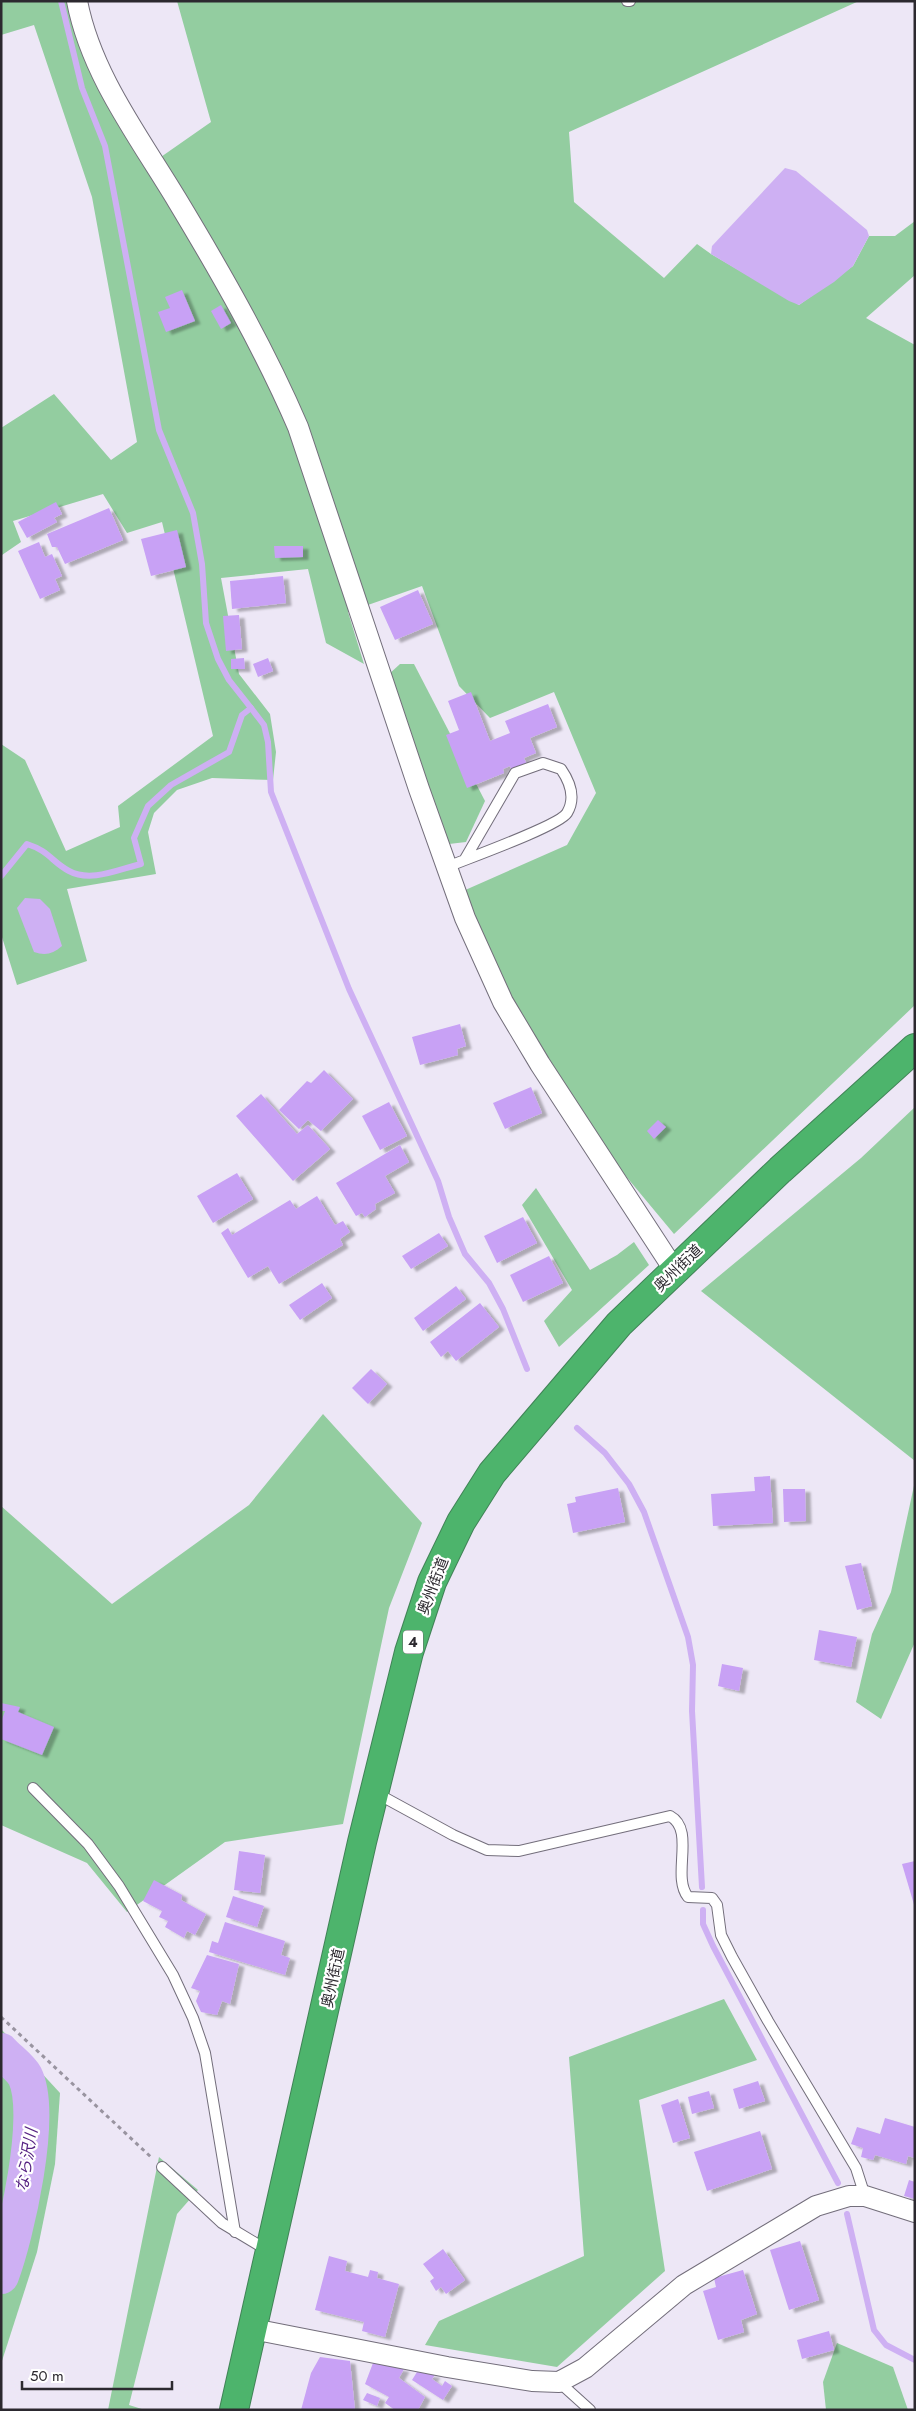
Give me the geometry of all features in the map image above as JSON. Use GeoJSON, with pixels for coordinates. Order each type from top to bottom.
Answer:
{"type":"FeatureCollection","features":[{"type":"Feature","properties":{"kind":"highway","name":"奥州街道"},"geometry":{"type":"LineString","coordinates":[[234,2410],[375,1793],[412,1643],[432,1582],[461,1522],[492,1473],[619,1324],[780,1170],[915,1048]]}},
{"type":"Feature","properties":{"kind":"street"},"geometry":{"type":"LineString","coordinates":[[77,1],[92,54],[114,96],[220,271],[280,384],[298,427],[419,789],[456,863],[465,918],[503,1002],[540,1064],[675,1271]]}},
{"type":"Feature","properties":{"kind":"street"},"geometry":{"type":"LineString","coordinates":[[253,2329],[447,2367],[532,2381],[559,2382],[585,2368],[684,2285],[792,2219],[831,2200],[849,2196],[865,2196],[915,2212]]}},
{"type":"Feature","properties":{"kind":"lane"},"geometry":{"type":"LineString","coordinates":[[543,763],[562,769],[570,783],[572,799],[567,814],[553,823],[456,863],[515,773],[543,763]]}},
{"type":"Feature","properties":{"kind":"lane"},"geometry":{"type":"LineString","coordinates":[[33,1788],[88,1844],[120,1886],[174,1975],[193,2018],[205,2053],[235,2232]]}},
{"type":"Feature","properties":{"kind":"lane"},"geometry":{"type":"LineString","coordinates":[[375,1793],[453,1836],[487,1850],[520,1851],[670,1816],[677,1820],[682,1829],[682,1890],[688,1898],[712,1898],[717,1905],[721,1935],[732,1957],[856,2168],[865,2196]]}},
{"type":"Feature","properties":{"kind":"lane"},"geometry":{"type":"LineString","coordinates":[[162,2167],[222,2223],[270,2252]]}},
{"type":"Feature","properties":{"kind":"lane"},"geometry":{"type":"LineString","coordinates":[[559,2382],[590,2410]]}},
{"type":"Feature","properties":{"kind":"path"},"geometry":{"type":"LineString","coordinates":[[1,2017],[162,2167]]}},
{"type":"Feature","properties":{"kind":"green space"},"geometry":{"type":"Polygon","coordinates":[[[1,1],[69,1],[148,166],[211,122],[177,1],[859,1],[569,132],[574,202],[664,278],[697,244],[799,305],[853,266],[869,236],[895,236],[915,221],[915,275],[866,318],[915,345],[915,1005],[674,1234],[595,1139],[497,972],[463,891],[567,845],[596,793],[554,692],[490,718],[459,686],[422,586],[348,612],[364,664],[326,643],[308,569],[221,578],[239,674],[270,714],[276,752],[273,780],[212,778],[177,790],[154,813],[148,832],[156,874],[67,889],[87,961],[17,985],[1,934],[1,744],[25,760],[66,851],[120,827],[118,806],[213,736],[162,522],[127,533],[103,494],[13,521],[21,542],[2,555],[1,553],[1,428],[54,394],[111,460],[137,442],[92,197],[34,25],[1,35],[1,1]]]}},
{"type":"Feature","properties":{"kind":"green space"},"geometry":{"type":"Polygon","coordinates":[[[400,664],[414,664],[485,801],[466,842],[449,844],[388,675],[400,664]]]}},
{"type":"Feature","properties":{"kind":"green space"},"geometry":{"type":"Polygon","coordinates":[[[915,1107],[915,1461],[701,1291],[861,1158],[915,1107]]]}},
{"type":"Feature","properties":{"kind":"green space"},"geometry":{"type":"Polygon","coordinates":[[[536,1188],[590,1270],[617,1255],[634,1242],[649,1265],[559,1347],[544,1321],[572,1290],[522,1205],[536,1188]]]}},
{"type":"Feature","properties":{"kind":"green space"},"geometry":{"type":"Polygon","coordinates":[[[323,1414],[422,1523],[389,1608],[343,1824],[225,1842],[127,1912],[87,1863],[1,1825],[1,1506],[112,1604],[249,1505],[323,1414]]]}},
{"type":"Feature","properties":{"kind":"green space"},"geometry":{"type":"Polygon","coordinates":[[[915,1481],[915,1642],[881,1719],[856,1702],[872,1634],[891,1592],[915,1481]]]}},
{"type":"Feature","properties":{"kind":"green space"},"geometry":{"type":"Polygon","coordinates":[[[724,1999],[757,2060],[639,2100],[665,2271],[557,2367],[425,2345],[439,2321],[584,2256],[569,2057],[724,1999]]]}},
{"type":"Feature","properties":{"kind":"green space"},"geometry":{"type":"Polygon","coordinates":[[[1,2029],[60,2093],[55,2164],[37,2252],[1,2364],[1,2029]]]}},
{"type":"Feature","properties":{"kind":"green space"},"geometry":{"type":"Polygon","coordinates":[[[159,2157],[198,2190],[177,2214],[129,2405],[145,2410],[108,2410],[159,2157]]]}},
{"type":"Feature","properties":{"kind":"green space"},"geometry":{"type":"Polygon","coordinates":[[[837,2343],[893,2367],[908,2410],[826,2410],[823,2382],[837,2343]]]}},
{"type":"Feature","properties":{"kind":"shaded area"},"geometry":{"type":"Polygon","coordinates":[[[785,168],[796,171],[867,230],[869,236],[853,266],[834,282],[799,305],[789,301],[711,254],[712,246],[785,168]]]}},
{"type":"Feature","properties":{"kind":"shaded area"},"geometry":{"type":"Polygon","coordinates":[[[25,898],[40,899],[50,909],[62,946],[49,954],[34,952],[17,908],[25,898]]]}},
{"type":"Feature","properties":{"kind":"building"},"geometry":{"type":"Polygon","coordinates":[[[182,290],[195,321],[166,332],[158,312],[170,308],[165,297],[182,290]]]}},
{"type":"Feature","properties":{"kind":"building"},"geometry":{"type":"Polygon","coordinates":[[[221,305],[231,323],[221,329],[211,311],[221,305]]]}},
{"type":"Feature","properties":{"kind":"building"},"geometry":{"type":"Polygon","coordinates":[[[56,502],[62,514],[54,518],[57,522],[27,538],[18,522],[56,502]]]}},
{"type":"Feature","properties":{"kind":"building"},"geometry":{"type":"Polygon","coordinates":[[[109,508],[123,540],[65,564],[57,547],[52,547],[47,534],[109,508]]]}},
{"type":"Feature","properties":{"kind":"building"},"geometry":{"type":"Polygon","coordinates":[[[177,530],[186,567],[151,576],[141,539],[177,530]]]}},
{"type":"Feature","properties":{"kind":"building"},"geometry":{"type":"Polygon","coordinates":[[[39,542],[45,557],[52,554],[62,576],[55,579],[60,590],[40,599],[18,551],[39,542]]]}},
{"type":"Feature","properties":{"kind":"building"},"geometry":{"type":"Polygon","coordinates":[[[274,546],[303,546],[303,557],[275,558],[274,546]]]}},
{"type":"Feature","properties":{"kind":"building"},"geometry":{"type":"Polygon","coordinates":[[[283,576],[286,603],[232,609],[230,581],[283,576]]]}},
{"type":"Feature","properties":{"kind":"building"},"geometry":{"type":"Polygon","coordinates":[[[418,590],[433,624],[395,640],[380,607],[418,590]]]}},
{"type":"Feature","properties":{"kind":"building"},"geometry":{"type":"Polygon","coordinates":[[[239,615],[242,649],[226,651],[223,616],[239,615]]]}},
{"type":"Feature","properties":{"kind":"building"},"geometry":{"type":"Polygon","coordinates":[[[244,658],[245,669],[231,669],[231,659],[244,658]]]}},
{"type":"Feature","properties":{"kind":"building"},"geometry":{"type":"Polygon","coordinates":[[[268,658],[273,671],[258,677],[253,664],[268,658]]]}},
{"type":"Feature","properties":{"kind":"building"},"geometry":{"type":"Polygon","coordinates":[[[471,692],[490,741],[510,733],[505,721],[548,704],[557,727],[530,738],[536,753],[524,758],[527,765],[512,771],[510,766],[503,769],[504,773],[467,788],[446,735],[459,730],[448,701],[471,692]]]}},
{"type":"Feature","properties":{"kind":"building"},"geometry":{"type":"Polygon","coordinates":[[[460,1024],[466,1046],[457,1049],[458,1055],[420,1065],[412,1037],[460,1024]]]}},
{"type":"Feature","properties":{"kind":"building"},"geometry":{"type":"Polygon","coordinates":[[[324,1070],[353,1099],[321,1131],[308,1120],[299,1129],[279,1110],[307,1081],[311,1083],[324,1070]]]}},
{"type":"Feature","properties":{"kind":"building"},"geometry":{"type":"Polygon","coordinates":[[[531,1087],[542,1113],[505,1129],[493,1103],[531,1087]]]}},
{"type":"Feature","properties":{"kind":"building"},"geometry":{"type":"Polygon","coordinates":[[[261,1094],[297,1134],[308,1125],[330,1149],[293,1181],[236,1116],[261,1094]]]}},
{"type":"Feature","properties":{"kind":"building"},"geometry":{"type":"Polygon","coordinates":[[[389,1102],[407,1136],[380,1150],[362,1116],[389,1102]]]}},
{"type":"Feature","properties":{"kind":"building"},"geometry":{"type":"Polygon","coordinates":[[[658,1120],[666,1127],[654,1139],[647,1131],[658,1120]]]}},
{"type":"Feature","properties":{"kind":"building"},"geometry":{"type":"Polygon","coordinates":[[[400,1145],[409,1162],[385,1176],[395,1193],[375,1204],[376,1209],[365,1217],[362,1213],[356,1216],[336,1183],[400,1145]]]}},
{"type":"Feature","properties":{"kind":"building"},"geometry":{"type":"Polygon","coordinates":[[[237,1173],[253,1199],[213,1223],[197,1196],[237,1173]]]}},
{"type":"Feature","properties":{"kind":"building"},"geometry":{"type":"Polygon","coordinates":[[[317,1196],[335,1225],[343,1221],[350,1232],[340,1239],[343,1245],[279,1284],[268,1266],[248,1278],[221,1233],[228,1228],[232,1235],[290,1200],[296,1209],[317,1196]]]}},
{"type":"Feature","properties":{"kind":"building"},"geometry":{"type":"Polygon","coordinates":[[[523,1217],[537,1243],[497,1263],[484,1236],[523,1217]]]}},
{"type":"Feature","properties":{"kind":"building"},"geometry":{"type":"Polygon","coordinates":[[[439,1233],[448,1246],[411,1269],[402,1256],[439,1233]]]}},
{"type":"Feature","properties":{"kind":"building"},"geometry":{"type":"Polygon","coordinates":[[[549,1256],[563,1283],[523,1302],[510,1275],[549,1256]]]}},
{"type":"Feature","properties":{"kind":"building"},"geometry":{"type":"Polygon","coordinates":[[[322,1283],[332,1298],[300,1320],[289,1305],[322,1283]]]}},
{"type":"Feature","properties":{"kind":"building"},"geometry":{"type":"Polygon","coordinates":[[[456,1286],[466,1299],[423,1331],[414,1318],[456,1286]]]}},
{"type":"Feature","properties":{"kind":"building"},"geometry":{"type":"Polygon","coordinates":[[[480,1303],[499,1327],[456,1361],[448,1351],[441,1357],[430,1342],[480,1303]]]}},
{"type":"Feature","properties":{"kind":"building"},"geometry":{"type":"Polygon","coordinates":[[[371,1369],[387,1384],[368,1404],[352,1388],[371,1369]]]}},
{"type":"Feature","properties":{"kind":"building"},"geometry":{"type":"Polygon","coordinates":[[[770,1476],[773,1523],[713,1526],[711,1494],[755,1491],[754,1477],[770,1476]]]}},
{"type":"Feature","properties":{"kind":"building"},"geometry":{"type":"Polygon","coordinates":[[[618,1488],[625,1522],[573,1533],[567,1504],[576,1502],[575,1497],[618,1488]]]}},
{"type":"Feature","properties":{"kind":"building"},"geometry":{"type":"Polygon","coordinates":[[[783,1489],[805,1489],[806,1521],[784,1522],[783,1489]]]}},
{"type":"Feature","properties":{"kind":"building"},"geometry":{"type":"Polygon","coordinates":[[[861,1563],[872,1606],[857,1610],[845,1566],[861,1563]]]}},
{"type":"Feature","properties":{"kind":"building"},"geometry":{"type":"Polygon","coordinates":[[[819,1630],[857,1637],[851,1667],[814,1660],[819,1630]]]}},
{"type":"Feature","properties":{"kind":"building"},"geometry":{"type":"Polygon","coordinates":[[[722,1664],[743,1668],[739,1691],[718,1686],[722,1664]]]}},
{"type":"Feature","properties":{"kind":"building"},"geometry":{"type":"Polygon","coordinates":[[[1,1703],[20,1707],[18,1712],[54,1727],[42,1755],[1,1739],[1,1722],[5,1711],[1,1711],[1,1703]]]}},
{"type":"Feature","properties":{"kind":"building"},"geometry":{"type":"Polygon","coordinates":[[[239,1851],[265,1855],[260,1893],[234,1890],[239,1851]]]}},
{"type":"Feature","properties":{"kind":"building"},"geometry":{"type":"Polygon","coordinates":[[[915,1861],[915,1908],[902,1864],[915,1861]]]}},
{"type":"Feature","properties":{"kind":"building"},"geometry":{"type":"Polygon","coordinates":[[[154,1880],[182,1895],[181,1900],[206,1914],[195,1935],[187,1931],[184,1938],[165,1927],[168,1921],[159,1917],[162,1911],[143,1901],[154,1880]]]}},
{"type":"Feature","properties":{"kind":"building"},"geometry":{"type":"Polygon","coordinates":[[[233,1896],[264,1906],[257,1927],[226,1917],[233,1896]]]}},
{"type":"Feature","properties":{"kind":"building"},"geometry":{"type":"Polygon","coordinates":[[[225,1922],[285,1941],[281,1955],[290,1958],[285,1975],[209,1952],[212,1941],[218,1943],[225,1922]]]}},
{"type":"Feature","properties":{"kind":"building"},"geometry":{"type":"Polygon","coordinates":[[[207,1955],[239,1964],[230,2004],[222,2001],[217,2015],[201,2012],[196,2001],[200,1991],[191,1988],[207,1955]]]}},
{"type":"Feature","properties":{"kind":"building"},"geometry":{"type":"Polygon","coordinates":[[[758,2081],[765,2101],[739,2109],[733,2089],[758,2081]]]}},
{"type":"Feature","properties":{"kind":"building"},"geometry":{"type":"Polygon","coordinates":[[[709,2091],[714,2108],[692,2114],[688,2097],[709,2091]]]}},
{"type":"Feature","properties":{"kind":"building"},"geometry":{"type":"Polygon","coordinates":[[[678,2099],[690,2138],[673,2143],[661,2105],[678,2099]]]}},
{"type":"Feature","properties":{"kind":"building"},"geometry":{"type":"Polygon","coordinates":[[[885,2118],[915,2127],[915,2158],[908,2156],[906,2164],[875,2155],[873,2160],[861,2157],[863,2148],[851,2144],[857,2127],[880,2134],[885,2118]]]}},
{"type":"Feature","properties":{"kind":"building"},"geometry":{"type":"Polygon","coordinates":[[[760,2131],[772,2169],[707,2191],[694,2152],[760,2131]]]}},
{"type":"Feature","properties":{"kind":"building"},"geometry":{"type":"Polygon","coordinates":[[[909,2180],[915,2182],[915,2199],[904,2196],[909,2180]]]}},
{"type":"Feature","properties":{"kind":"building"},"geometry":{"type":"Polygon","coordinates":[[[800,2241],[819,2300],[789,2310],[770,2250],[800,2241]]]}},
{"type":"Feature","properties":{"kind":"building"},"geometry":{"type":"Polygon","coordinates":[[[443,2249],[465,2280],[446,2294],[441,2287],[436,2291],[430,2281],[434,2278],[423,2264],[443,2249]]]}},
{"type":"Feature","properties":{"kind":"building"},"geometry":{"type":"Polygon","coordinates":[[[329,2256],[347,2261],[345,2271],[368,2277],[370,2270],[378,2272],[377,2278],[399,2284],[385,2337],[362,2331],[364,2322],[315,2310],[329,2256]]]}},
{"type":"Feature","properties":{"kind":"building"},"geometry":{"type":"Polygon","coordinates":[[[743,2270],[757,2314],[741,2320],[744,2332],[718,2340],[703,2291],[716,2287],[714,2278],[743,2270]]]}},
{"type":"Feature","properties":{"kind":"building"},"geometry":{"type":"Polygon","coordinates":[[[829,2331],[834,2350],[802,2359],[797,2340],[829,2331]]]}},
{"type":"Feature","properties":{"kind":"building"},"geometry":{"type":"Polygon","coordinates":[[[320,2357],[350,2361],[355,2410],[301,2410],[311,2373],[320,2357]]]}},
{"type":"Feature","properties":{"kind":"building"},"geometry":{"type":"Polygon","coordinates":[[[373,2363],[404,2369],[399,2378],[425,2397],[418,2410],[395,2410],[385,2403],[389,2397],[365,2384],[373,2363]]]}},
{"type":"Feature","properties":{"kind":"building"},"geometry":{"type":"Polygon","coordinates":[[[417,2372],[435,2375],[432,2379],[442,2386],[445,2381],[452,2386],[443,2400],[412,2380],[417,2372]]]}},
{"type":"Feature","properties":{"kind":"building"},"geometry":{"type":"Polygon","coordinates":[[[367,2393],[380,2398],[377,2406],[363,2400],[367,2393]]]}},
{"type":"Feature","properties":{"kind":"waterway"},"geometry":{"type":"LineString","coordinates":[[1,876],[27,844],[45,853],[63,868],[86,876],[105,874],[141,864],[134,838],[148,806],[171,785],[229,752],[242,715],[251,708],[229,680],[218,659],[206,623],[202,564],[193,513],[159,430],[105,146],[82,88],[61,1]]}},
{"type":"Feature","properties":{"kind":"waterway"},"geometry":{"type":"LineString","coordinates":[[251,708],[264,725],[268,742],[271,792],[349,989],[438,1181],[449,1217],[465,1254],[489,1283],[503,1309],[527,1369]]}},
{"type":"Feature","properties":{"kind":"waterway"},"geometry":{"type":"LineString","coordinates":[[577,1428],[605,1453],[629,1484],[644,1512],[688,1637],[693,1665],[692,1711],[702,1887]]}},
{"type":"Feature","properties":{"kind":"waterway"},"geometry":{"type":"LineString","coordinates":[[703,1910],[703,1924],[713,1946],[838,2183]]}},
{"type":"Feature","properties":{"kind":"waterway","name":"なら沢川"},"geometry":{"type":"LineString","coordinates":[[1,2051],[25,2076],[30,2094],[31,2118],[26,2175],[14,2233],[1,2276]]}},
{"type":"Feature","properties":{"kind":"waterway"},"geometry":{"type":"LineString","coordinates":[[847,2214],[874,2330],[886,2345],[915,2360]]}}]}
